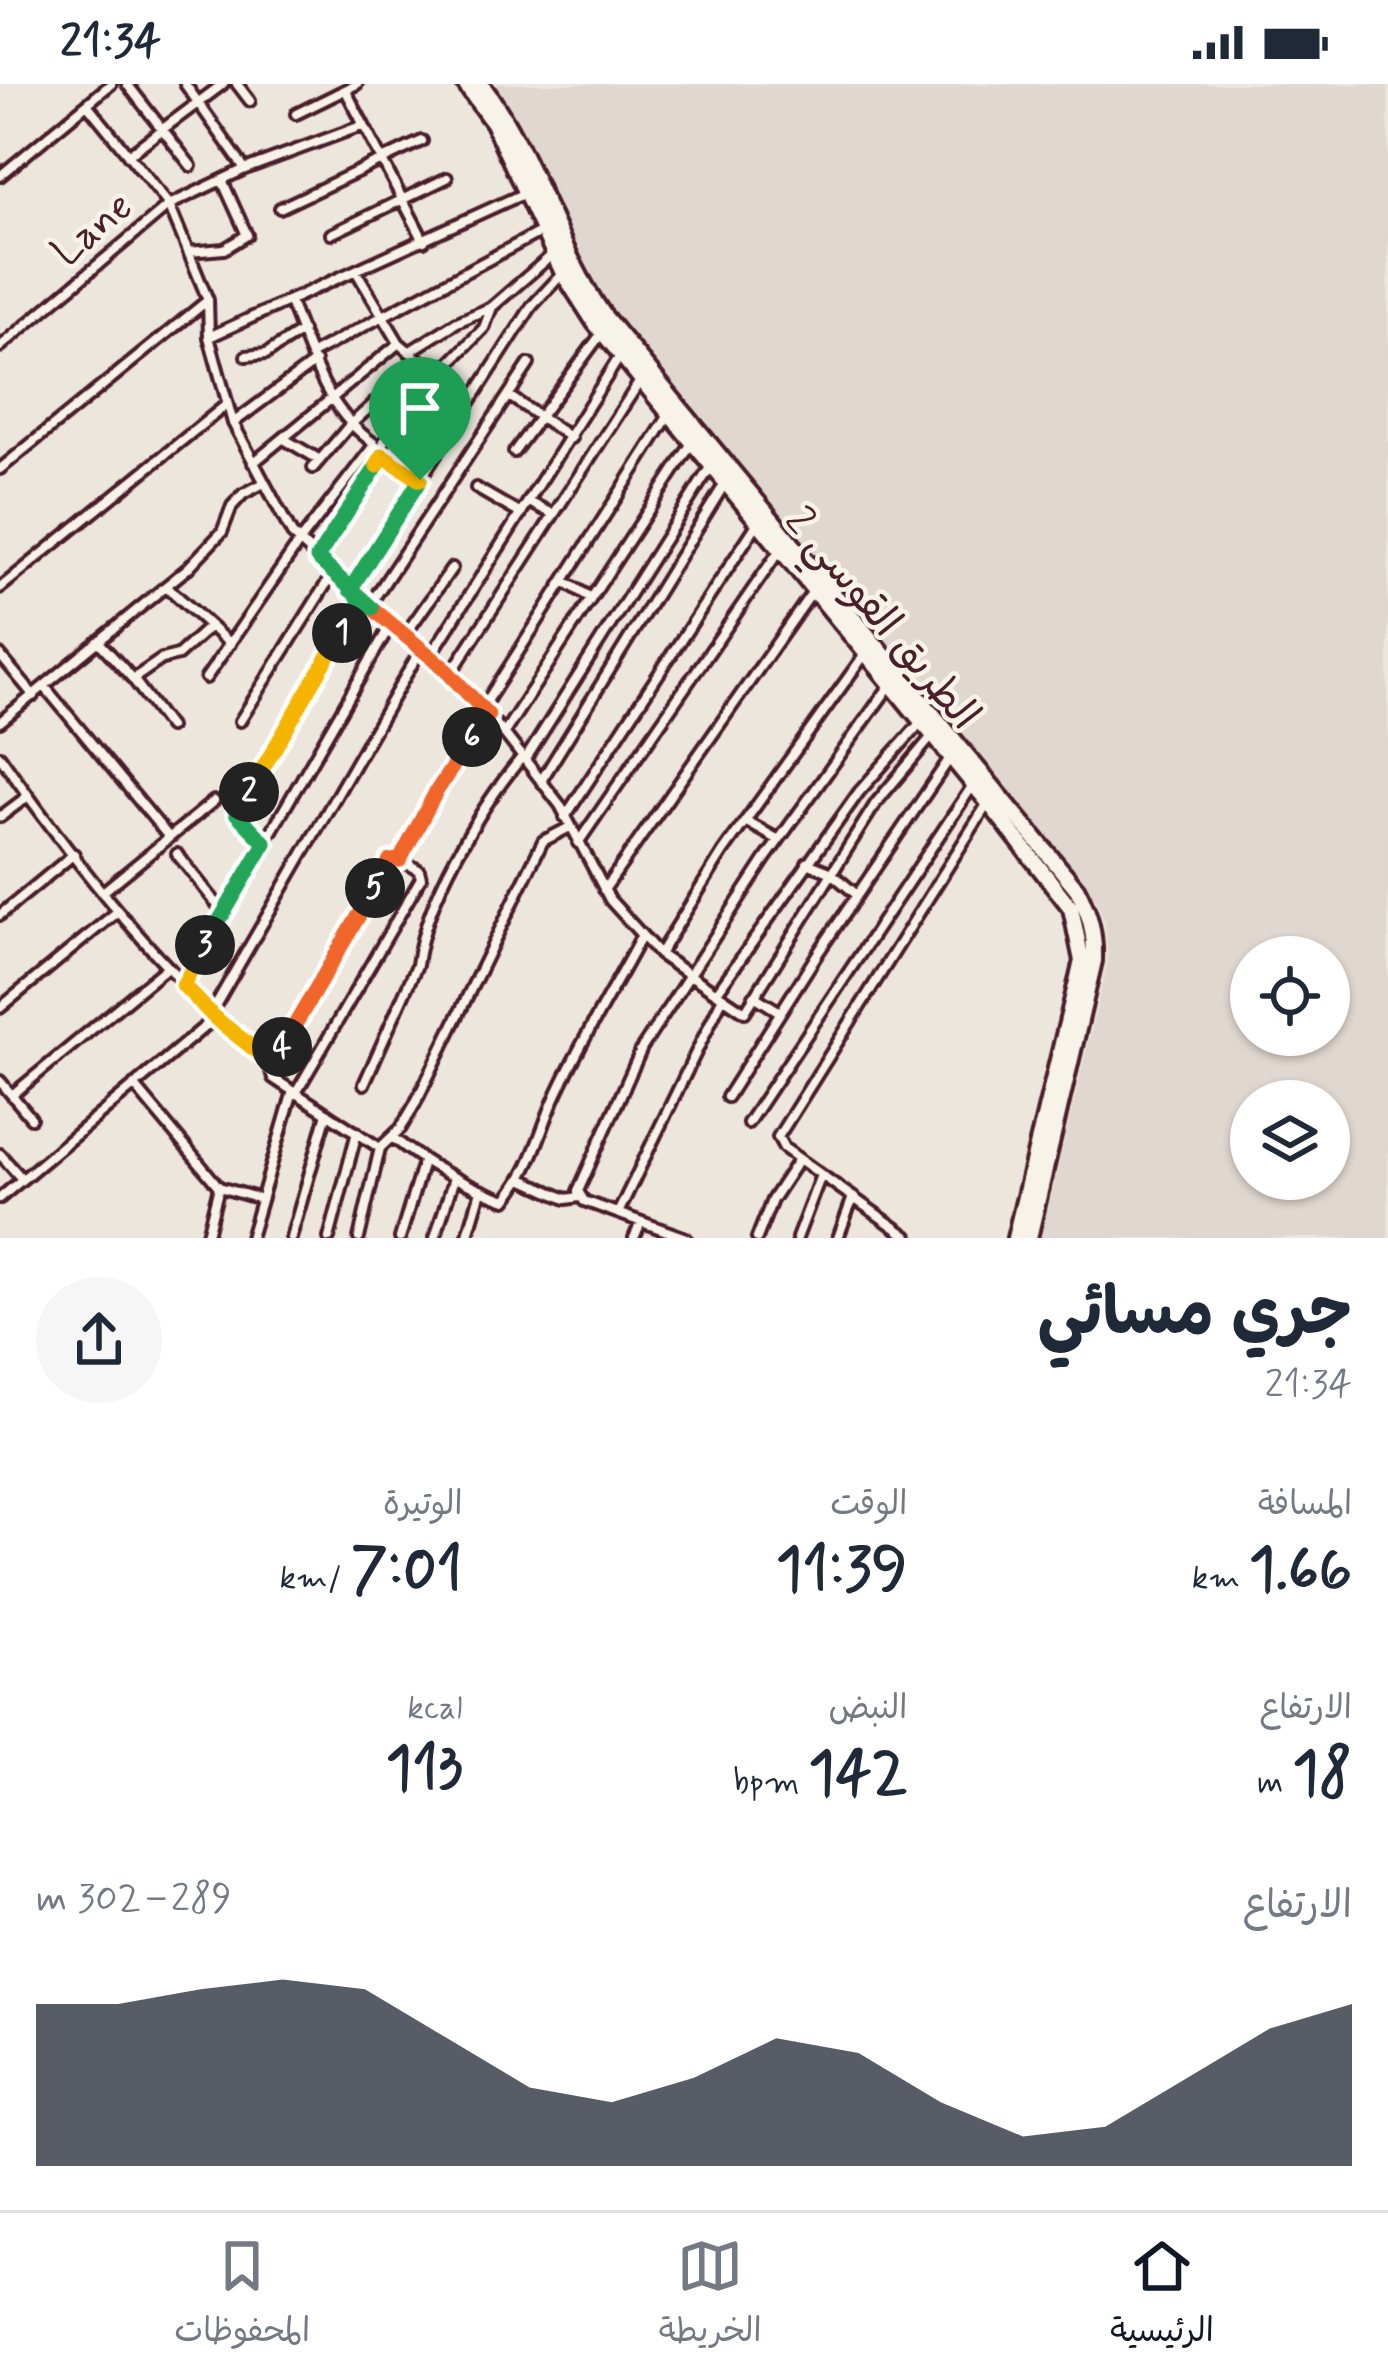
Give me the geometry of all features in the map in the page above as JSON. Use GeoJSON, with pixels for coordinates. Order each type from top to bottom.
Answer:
{"type":"FeatureCollection","features":[{"type":"Feature","properties":{"kind":"highway","name":"الطريق القوسي 2"},"geometry":{"type":"LineString","coordinates":[[465,84],[493,123],[553,254],[602,333],[780,549],[816,584],[1077,889],[1088,911],[1095,938],[1094,961],[1029,1238]]}},
{"type":"Feature","properties":{"kind":"highway","name":"الطريق القوسي 2"},"geometry":{"type":"LineString","coordinates":[[481,84],[507,122],[590,294],[1071,908],[1082,962],[1015,1238]]}},
{"type":"Feature","properties":{"kind":"street"},"geometry":{"type":"LineString","coordinates":[[0,176],[111,84]]}},
{"type":"Feature","properties":{"kind":"street"},"geometry":{"type":"LineString","coordinates":[[127,84],[191,166]]}},
{"type":"Feature","properties":{"kind":"street"},"geometry":{"type":"LineString","coordinates":[[184,84],[245,169]]}},
{"type":"Feature","properties":{"kind":"street"},"geometry":{"type":"LineString","coordinates":[[128,155],[223,84]]}},
{"type":"Feature","properties":{"kind":"street"},"geometry":{"type":"LineString","coordinates":[[236,84],[250,101]]}},
{"type":"Feature","properties":{"kind":"street"},"geometry":{"type":"LineString","coordinates":[[296,114],[357,84]]}},
{"type":"Feature","properties":{"kind":"street"},"geometry":{"type":"LineString","coordinates":[[346,91],[424,241]]}},
{"type":"Feature","properties":{"kind":"street"},"geometry":{"type":"LineString","coordinates":[[87,104],[169,205],[208,300],[209,337],[226,405],[299,541],[450,675],[504,733],[565,817],[604,890],[660,954],[745,1012],[876,803],[933,735]]}},
{"type":"Feature","properties":{"kind":"street","name":"Lane"},"geometry":{"type":"LineString","coordinates":[[0,347],[169,205],[245,169],[364,125]]}},
{"type":"Feature","properties":{"kind":"street"},"geometry":{"type":"LineString","coordinates":[[280,208],[422,141]]}},
{"type":"Feature","properties":{"kind":"street"},"geometry":{"type":"LineString","coordinates":[[331,234],[447,178]]}},
{"type":"Feature","properties":{"kind":"street"},"geometry":{"type":"LineString","coordinates":[[188,252],[224,249],[247,235],[222,180]]}},
{"type":"Feature","properties":{"kind":"street"},"geometry":{"type":"LineString","coordinates":[[209,337],[526,192]]}},
{"type":"Feature","properties":{"kind":"street"},"geometry":{"type":"LineString","coordinates":[[233,423],[313,358],[542,231]]}},
{"type":"Feature","properties":{"kind":"street"},"geometry":{"type":"LineString","coordinates":[[409,352],[457,322],[491,308],[553,254]]}},
{"type":"Feature","properties":{"kind":"street"},"geometry":{"type":"LineString","coordinates":[[356,271],[399,343],[438,375]]}},
{"type":"Feature","properties":{"kind":"street"},"geometry":{"type":"LineString","coordinates":[[350,590],[532,306],[563,273]]}},
{"type":"Feature","properties":{"kind":"street"},"geometry":{"type":"LineString","coordinates":[[0,469],[208,300]]}},
{"type":"Feature","properties":{"kind":"street"},"geometry":{"type":"LineString","coordinates":[[290,300],[332,400],[349,426],[420,480]]}},
{"type":"Feature","properties":{"kind":"street"},"geometry":{"type":"LineString","coordinates":[[317,558],[384,441],[484,328],[491,308]]}},
{"type":"Feature","properties":{"kind":"street"},"geometry":{"type":"LineString","coordinates":[[246,356],[266,354],[302,331]]}},
{"type":"Feature","properties":{"kind":"street"},"geometry":{"type":"LineString","coordinates":[[514,452],[602,333]]}},
{"type":"Feature","properties":{"kind":"street"},"geometry":{"type":"LineString","coordinates":[[254,463],[399,343]]}},
{"type":"Feature","properties":{"kind":"street"},"geometry":{"type":"LineString","coordinates":[[430,657],[620,356]]}},
{"type":"Feature","properties":{"kind":"street"},"geometry":{"type":"LineString","coordinates":[[284,439],[316,464],[349,426],[420,362]]}},
{"type":"Feature","properties":{"kind":"street"},"geometry":{"type":"LineString","coordinates":[[265,843],[236,813],[365,603],[529,364]]}},
{"type":"Feature","properties":{"kind":"street"},"geometry":{"type":"LineString","coordinates":[[450,675],[640,381]]}},
{"type":"Feature","properties":{"kind":"street"},"geometry":{"type":"LineString","coordinates":[[508,395],[571,438]]}},
{"type":"Feature","properties":{"kind":"street"},"geometry":{"type":"LineString","coordinates":[[0,588],[226,405]]}},
{"type":"Feature","properties":{"kind":"street"},"geometry":{"type":"LineString","coordinates":[[400,860],[563,581],[669,415]]}},
{"type":"Feature","properties":{"kind":"street"},"geometry":{"type":"LineString","coordinates":[[504,733],[692,443]]}},
{"type":"Feature","properties":{"kind":"street"},"geometry":{"type":"LineString","coordinates":[[206,678],[299,541],[380,450]]}},
{"type":"Feature","properties":{"kind":"street"},"geometry":{"type":"LineString","coordinates":[[364,1084],[417,965],[419,948],[448,878],[493,792],[524,759],[711,466]]}},
{"type":"Feature","properties":{"kind":"street"},"geometry":{"type":"LineString","coordinates":[[0,722],[166,586],[222,532],[232,506],[243,494],[264,483]]}},
{"type":"Feature","properties":{"kind":"street"},"geometry":{"type":"LineString","coordinates":[[541,781],[725,483]]}},
{"type":"Feature","properties":{"kind":"street"},"geometry":{"type":"LineString","coordinates":[[476,488],[521,514]]}},
{"type":"Feature","properties":{"kind":"street"},"geometry":{"type":"LineString","coordinates":[[529,502],[553,514]]}},
{"type":"Feature","properties":{"kind":"street"},"geometry":{"type":"LineString","coordinates":[[565,817],[758,522]]}},
{"type":"Feature","properties":{"kind":"street"},"geometry":{"type":"LineString","coordinates":[[578,843],[780,549]]}},
{"type":"Feature","properties":{"kind":"street"},"geometry":{"type":"LineString","coordinates":[[405,635],[452,568]]}},
{"type":"Feature","properties":{"kind":"street"},"geometry":{"type":"LineString","coordinates":[[240,721],[333,573]]}},
{"type":"Feature","properties":{"kind":"street"},"geometry":{"type":"LineString","coordinates":[[563,581],[591,598]]}},
{"type":"Feature","properties":{"kind":"street"},"geometry":{"type":"LineString","coordinates":[[604,890],[816,584]]}},
{"type":"Feature","properties":{"kind":"street"},"geometry":{"type":"LineString","coordinates":[[166,586],[230,644]]}},
{"type":"Feature","properties":{"kind":"street"},"geometry":{"type":"LineString","coordinates":[[183,985],[391,624]]}},
{"type":"Feature","properties":{"kind":"street"},"geometry":{"type":"LineString","coordinates":[[134,679],[162,659],[178,655],[210,626]]}},
{"type":"Feature","properties":{"kind":"street"},"geometry":{"type":"LineString","coordinates":[[99,642],[169,727]]}},
{"type":"Feature","properties":{"kind":"street"},"geometry":{"type":"LineString","coordinates":[[0,1198],[213,1015],[421,649]]}},
{"type":"Feature","properties":{"kind":"street"},"geometry":{"type":"LineString","coordinates":[[660,954],[745,821],[866,652]]}},
{"type":"Feature","properties":{"kind":"street"},"geometry":{"type":"LineString","coordinates":[[0,655],[34,696]]}},
{"type":"Feature","properties":{"kind":"street"},"geometry":{"type":"LineString","coordinates":[[579,1197],[642,1048],[779,840],[891,684]]}},
{"type":"Feature","properties":{"kind":"street"},"geometry":{"type":"LineString","coordinates":[[45,687],[168,836]]}},
{"type":"Feature","properties":{"kind":"street"},"geometry":{"type":"LineString","coordinates":[[617,1213],[720,994],[859,792],[922,721]]}},
{"type":"Feature","properties":{"kind":"street"},"geometry":{"type":"LineString","coordinates":[[0,755],[166,968],[273,1064]]}},
{"type":"Feature","properties":{"kind":"street"},"geometry":{"type":"LineString","coordinates":[[727,1097],[951,757]]}},
{"type":"Feature","properties":{"kind":"street"},"geometry":{"type":"LineString","coordinates":[[748,1123],[974,784]]}},
{"type":"Feature","properties":{"kind":"street"},"geometry":{"type":"LineString","coordinates":[[0,817],[28,796]]}},
{"type":"Feature","properties":{"kind":"street"},"geometry":{"type":"LineString","coordinates":[[104,892],[214,801]]}},
{"type":"Feature","properties":{"kind":"street"},"geometry":{"type":"LineString","coordinates":[[907,1236],[784,1148],[778,1137],[988,802]]}},
{"type":"Feature","properties":{"kind":"street"},"geometry":{"type":"LineString","coordinates":[[745,821],[779,840]]}},
{"type":"Feature","properties":{"kind":"street"},"geometry":{"type":"LineString","coordinates":[[359,1238],[380,1148],[415,1104],[543,841],[570,827]]}},
{"type":"Feature","properties":{"kind":"street"},"geometry":{"type":"LineString","coordinates":[[0,915],[74,854]]}},
{"type":"Feature","properties":{"kind":"street"},"geometry":{"type":"LineString","coordinates":[[177,854],[224,913]]}},
{"type":"Feature","properties":{"kind":"street"},"geometry":{"type":"LineString","coordinates":[[250,1238],[294,1092],[422,878],[400,860],[390,861],[273,1064],[273,1078],[294,1092],[357,1132],[380,1148]]}},
{"type":"Feature","properties":{"kind":"street"},"geometry":{"type":"LineString","coordinates":[[808,863],[830,872],[857,895]]}},
{"type":"Feature","properties":{"kind":"street"},"geometry":{"type":"LineString","coordinates":[[0,1008],[118,910]]}},
{"type":"Feature","properties":{"kind":"street"},"geometry":{"type":"LineString","coordinates":[[392,1137],[423,1162],[506,1199],[522,1180],[543,1137],[553,1102],[643,935]]}},
{"type":"Feature","properties":{"kind":"street"},"geometry":{"type":"LineString","coordinates":[[12,1095],[166,968]]}},
{"type":"Feature","properties":{"kind":"street"},"geometry":{"type":"LineString","coordinates":[[754,996],[780,1012]]}},
{"type":"Feature","properties":{"kind":"street"},"geometry":{"type":"LineString","coordinates":[[0,1081],[31,1118]]}},
{"type":"Feature","properties":{"kind":"street"},"geometry":{"type":"LineString","coordinates":[[134,1085],[219,1187],[261,1198]]}},
{"type":"Feature","properties":{"kind":"street"},"geometry":{"type":"LineString","coordinates":[[291,1238],[327,1113]]}},
{"type":"Feature","properties":{"kind":"street"},"geometry":{"type":"LineString","coordinates":[[329,1238],[357,1132]]}},
{"type":"Feature","properties":{"kind":"street"},"geometry":{"type":"LineString","coordinates":[[0,1154],[22,1179]]}},
{"type":"Feature","properties":{"kind":"street"},"geometry":{"type":"LineString","coordinates":[[757,1238],[772,1200],[799,1159]]}},
{"type":"Feature","properties":{"kind":"street"},"geometry":{"type":"LineString","coordinates":[[400,1238],[423,1162]]}},
{"type":"Feature","properties":{"kind":"street"},"geometry":{"type":"LineString","coordinates":[[797,1238],[821,1174]]}},
{"type":"Feature","properties":{"kind":"street"},"geometry":{"type":"LineString","coordinates":[[435,1238],[454,1178]]}},
{"type":"Feature","properties":{"kind":"street"},"geometry":{"type":"LineString","coordinates":[[522,1180],[681,1237]]}},
{"type":"Feature","properties":{"kind":"street"},"geometry":{"type":"LineString","coordinates":[[206,1238],[219,1187]]}},
{"type":"Feature","properties":{"kind":"street"},"geometry":{"type":"LineString","coordinates":[[467,1238],[481,1191]]}},
{"type":"Feature","properties":{"kind":"street"},"geometry":{"type":"LineString","coordinates":[[838,1238],[853,1197]]}},
{"type":"Feature","properties":{"kind":"street"},"geometry":{"type":"LineString","coordinates":[[634,1238],[641,1222]]}},
{"type":"Feature","properties":{"kind":"shaded area"},"geometry":{"type":"Polygon","coordinates":[[[492,84],[1388,84],[1388,1238],[1041,1238],[1108,961],[1105,922],[1096,900],[608,306],[579,258],[526,138],[492,84]]]}},
{"type":"Feature","properties":{"kind":"route"},"geometry":{"type":"LineString","coordinates":[[420,480],[350,590],[362,599],[236,813],[265,843],[183,985],[215,1018],[273,1064],[390,861],[400,860],[436,792],[488,715],[442,666],[405,635],[391,624],[369,606],[350,590],[317,558],[382,455],[420,480]]}}]}
